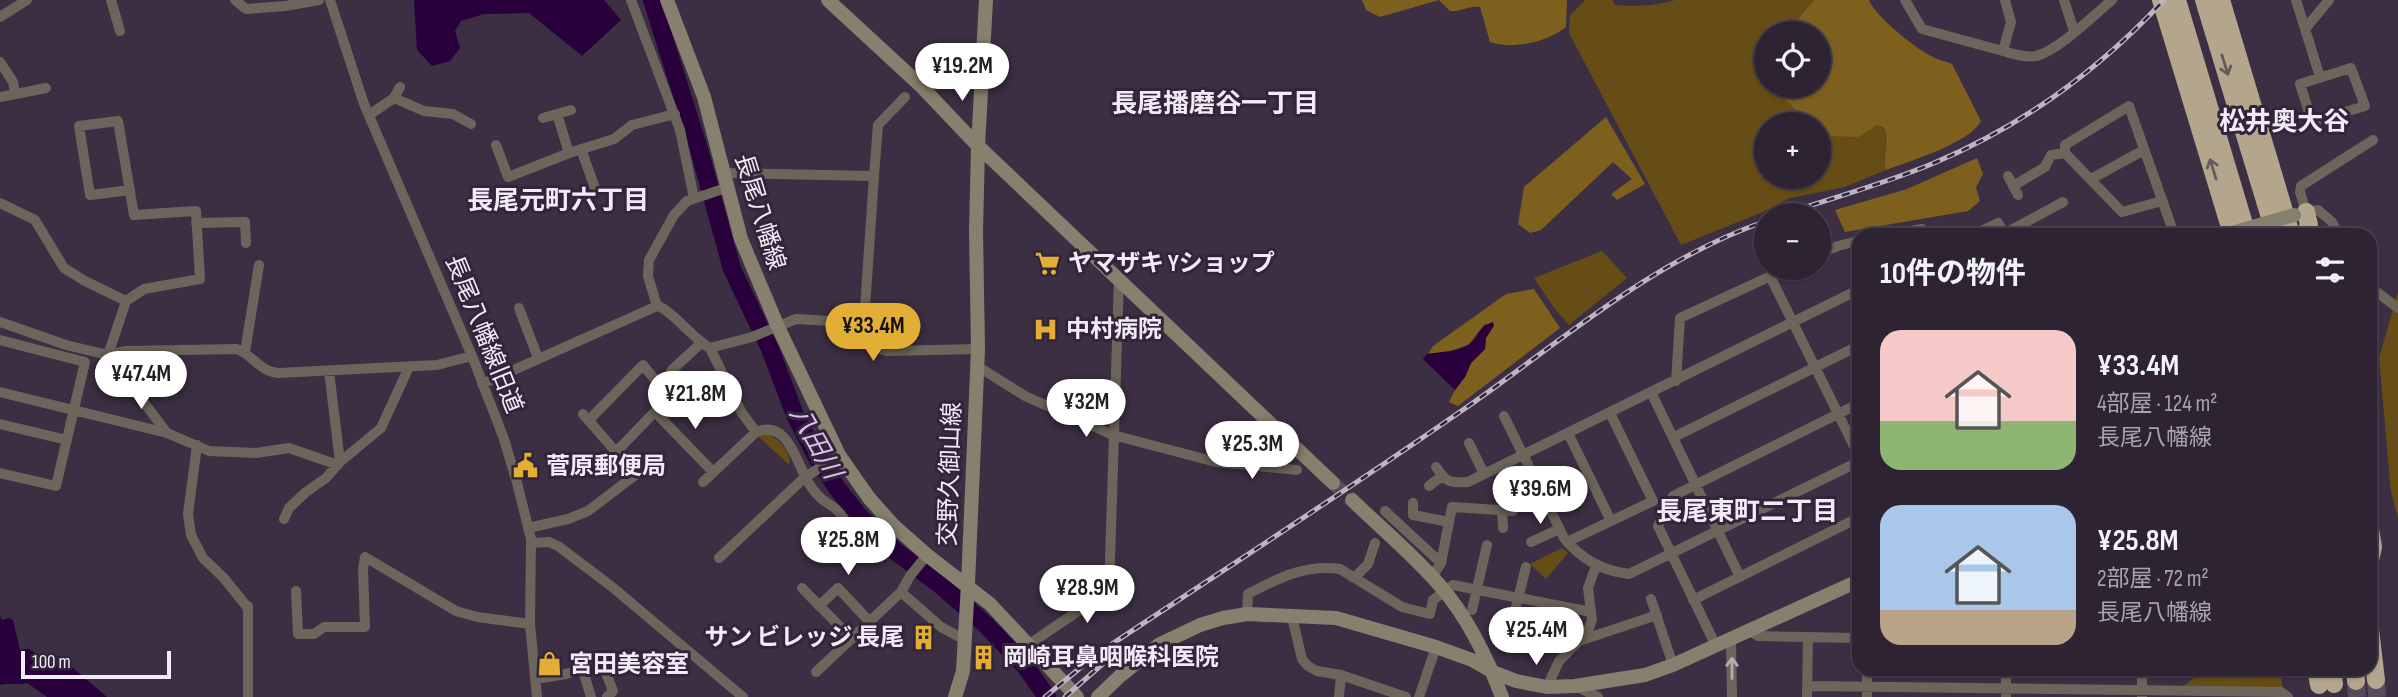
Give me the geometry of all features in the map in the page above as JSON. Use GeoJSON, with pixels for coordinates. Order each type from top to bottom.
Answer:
{"type":"FeatureCollection","features":[{"type":"Feature","properties":{"kind":"highway"},"geometry":{"type":"LineString","coordinates":[[2161,0],[2228,228]]}},
{"type":"Feature","properties":{"kind":"highway"},"geometry":{"type":"LineString","coordinates":[[2177,0],[2246,228]]}},
{"type":"Feature","properties":{"kind":"highway"},"geometry":{"type":"LineString","coordinates":[[2204,0],[2273,228]]}},
{"type":"Feature","properties":{"kind":"highway"},"geometry":{"type":"LineString","coordinates":[[2221,0],[2289,228]]}},
{"type":"Feature","properties":{"kind":"highway"},"geometry":{"type":"LineString","coordinates":[[2300,214],[2309,225],[2308,228]]}},
{"type":"Feature","properties":{"kind":"highway"},"geometry":{"type":"LineString","coordinates":[[2376,676],[2376,680]]}},
{"type":"Feature","properties":{"kind":"street"},"geometry":{"type":"LineString","coordinates":[[0,17],[27,0]]}},
{"type":"Feature","properties":{"kind":"street"},"geometry":{"type":"LineString","coordinates":[[111,0],[120,31]]}},
{"type":"Feature","properties":{"kind":"street"},"geometry":{"type":"LineString","coordinates":[[235,0],[246,9],[319,0]]}},
{"type":"Feature","properties":{"kind":"street","name":"長尾八幡線旧道"},"geometry":{"type":"LineString","coordinates":[[330,0],[369,115],[472,356],[504,439],[531,543],[530,624],[537,697]]}},
{"type":"Feature","properties":{"kind":"street"},"geometry":{"type":"LineString","coordinates":[[631,0],[675,114],[696,198]]}},
{"type":"Feature","properties":{"kind":"street","name":"長尾八幡線"},"geometry":{"type":"LineString","coordinates":[[667,0],[704,97],[722,173],[722,189],[775,328],[839,455],[869,498],[893,525],[925,557],[967,591],[990,604],[1077,697]]}},
{"type":"Feature","properties":{"kind":"street"},"geometry":{"type":"LineString","coordinates":[[828,0],[920,85],[978,146],[1333,483]]}},
{"type":"Feature","properties":{"kind":"street","name":"交野久御山線"},"geometry":{"type":"LineString","coordinates":[[955,697],[963,671],[978,349],[976,231],[986,0]]}},
{"type":"Feature","properties":{"kind":"street"},"geometry":{"type":"LineString","coordinates":[[1905,0],[1922,29],[2022,56],[2046,53],[2112,0]]}},
{"type":"Feature","properties":{"kind":"street"},"geometry":{"type":"LineString","coordinates":[[2003,51],[2011,22],[2005,0]]}},
{"type":"Feature","properties":{"kind":"street"},"geometry":{"type":"LineString","coordinates":[[2064,0],[2074,31]]}},
{"type":"Feature","properties":{"kind":"street"},"geometry":{"type":"LineString","coordinates":[[2297,0],[2320,78]]}},
{"type":"Feature","properties":{"kind":"street"},"geometry":{"type":"LineString","coordinates":[[2305,29],[2329,0]]}},
{"type":"Feature","properties":{"kind":"street"},"geometry":{"type":"LineString","coordinates":[[0,62],[13,82],[15,93]]}},
{"type":"Feature","properties":{"kind":"street"},"geometry":{"type":"LineString","coordinates":[[2351,68],[2365,106],[2312,122],[2300,84],[2320,78],[2351,68]]}},
{"type":"Feature","properties":{"kind":"street"},"geometry":{"type":"LineString","coordinates":[[369,115],[394,98],[400,86]]}},
{"type":"Feature","properties":{"kind":"street"},"geometry":{"type":"LineString","coordinates":[[0,97],[46,88]]}},
{"type":"Feature","properties":{"kind":"street"},"geometry":{"type":"LineString","coordinates":[[905,97],[878,125],[863,323],[864,340],[873,347],[887,351],[978,349]]}},
{"type":"Feature","properties":{"kind":"street"},"geometry":{"type":"LineString","coordinates":[[394,98],[424,111],[453,114],[471,124]]}},
{"type":"Feature","properties":{"kind":"street"},"geometry":{"type":"LineString","coordinates":[[2162,201],[2122,212],[2065,153],[2065,145],[2129,106],[2172,228]]}},
{"type":"Feature","properties":{"kind":"street"},"geometry":{"type":"LineString","coordinates":[[543,118],[570,110]]}},
{"type":"Feature","properties":{"kind":"street"},"geometry":{"type":"LineString","coordinates":[[557,114],[569,153]]}},
{"type":"Feature","properties":{"kind":"street"},"geometry":{"type":"LineString","coordinates":[[496,145],[508,177],[614,139],[632,125],[675,114]]}},
{"type":"Feature","properties":{"kind":"street"},"geometry":{"type":"LineString","coordinates":[[108,355],[126,301],[144,289],[200,279],[196,211],[134,215],[130,190],[118,121],[79,126],[90,195],[130,190]]}},
{"type":"Feature","properties":{"kind":"street"},"geometry":{"type":"LineString","coordinates":[[2300,214],[2301,186],[2373,140]]}},
{"type":"Feature","properties":{"kind":"street"},"geometry":{"type":"LineString","coordinates":[[582,149],[596,191]]}},
{"type":"Feature","properties":{"kind":"street"},"geometry":{"type":"LineString","coordinates":[[2091,179],[2144,150]]}},
{"type":"Feature","properties":{"kind":"street"},"geometry":{"type":"LineString","coordinates":[[2013,186],[2045,167],[2052,155],[2065,153]]}},
{"type":"Feature","properties":{"kind":"street"},"geometry":{"type":"LineString","coordinates":[[722,173],[874,176]]}},
{"type":"Feature","properties":{"kind":"street"},"geometry":{"type":"LineString","coordinates":[[657,306],[648,276],[649,260],[674,215],[687,201],[722,189]]}},
{"type":"Feature","properties":{"kind":"street"},"geometry":{"type":"LineString","coordinates":[[2015,228],[2063,202]]}},
{"type":"Feature","properties":{"kind":"street"},"geometry":{"type":"LineString","coordinates":[[0,204],[35,220],[64,268],[126,301]]}},
{"type":"Feature","properties":{"kind":"street"},"geometry":{"type":"LineString","coordinates":[[2251,228],[2318,210],[2335,228]]}},
{"type":"Feature","properties":{"kind":"street"},"geometry":{"type":"LineString","coordinates":[[196,223],[245,222],[246,243]]}},
{"type":"Feature","properties":{"kind":"street"},"geometry":{"type":"LineString","coordinates":[[1831,249],[1852,242]]}},
{"type":"Feature","properties":{"kind":"street"},"geometry":{"type":"LineString","coordinates":[[245,352],[259,265]]}},
{"type":"Feature","properties":{"kind":"street"},"geometry":{"type":"LineString","coordinates":[[1110,591],[1119,278]]}},
{"type":"Feature","properties":{"kind":"street"},"geometry":{"type":"LineString","coordinates":[[1676,381],[1680,318],[1761,280]]}},
{"type":"Feature","properties":{"kind":"street"},"geometry":{"type":"LineString","coordinates":[[1772,280],[1852,441]]}},
{"type":"Feature","properties":{"kind":"street"},"geometry":{"type":"LineString","coordinates":[[2377,292],[2398,308]]}},
{"type":"Feature","properties":{"kind":"street"},"geometry":{"type":"LineString","coordinates":[[1429,486],[1439,471],[1451,483],[1468,482],[1852,293]]}},
{"type":"Feature","properties":{"kind":"street"},"geometry":{"type":"LineString","coordinates":[[482,384],[657,306],[664,307],[706,345],[742,412],[756,432]]}},
{"type":"Feature","properties":{"kind":"street"},"geometry":{"type":"LineString","coordinates":[[519,308],[538,358]]}},
{"type":"Feature","properties":{"kind":"street"},"geometry":{"type":"LineString","coordinates":[[671,371],[706,345],[752,337],[796,319],[863,323]]}},
{"type":"Feature","properties":{"kind":"street"},"geometry":{"type":"LineString","coordinates":[[0,322],[66,345],[108,355],[127,351],[237,349],[245,352],[267,372],[437,365],[472,356]]}},
{"type":"Feature","properties":{"kind":"street"},"geometry":{"type":"LineString","coordinates":[[0,340],[85,362],[56,486],[0,472]]}},
{"type":"Feature","properties":{"kind":"street"},"geometry":{"type":"LineString","coordinates":[[1674,437],[1852,349]]}},
{"type":"Feature","properties":{"kind":"street"},"geometry":{"type":"LineString","coordinates":[[108,355],[167,433]]}},
{"type":"Feature","properties":{"kind":"street"},"geometry":{"type":"LineString","coordinates":[[528,528],[568,519],[588,511],[638,473],[616,452],[586,417],[643,365],[669,397],[616,452]]}},
{"type":"Feature","properties":{"kind":"street"},"geometry":{"type":"LineString","coordinates":[[977,366],[1025,396],[1113,435],[1216,462],[1297,470]]}},
{"type":"Feature","properties":{"kind":"street"},"geometry":{"type":"LineString","coordinates":[[285,519],[289,508],[381,428],[409,367]]}},
{"type":"Feature","properties":{"kind":"street"},"geometry":{"type":"LineString","coordinates":[[329,371],[339,463]]}},
{"type":"Feature","properties":{"kind":"street"},"geometry":{"type":"LineString","coordinates":[[0,392],[167,433],[209,451],[256,453],[289,448],[339,463]]}},
{"type":"Feature","properties":{"kind":"street"},"geometry":{"type":"LineString","coordinates":[[1651,392],[1740,577]]}},
{"type":"Feature","properties":{"kind":"street"},"geometry":{"type":"LineString","coordinates":[[1716,646],[1658,526],[1673,496],[1852,407]]}},
{"type":"Feature","properties":{"kind":"street"},"geometry":{"type":"LineString","coordinates":[[655,412],[713,472]]}},
{"type":"Feature","properties":{"kind":"street"},"geometry":{"type":"LineString","coordinates":[[1567,542],[1653,501],[1610,413]]}},
{"type":"Feature","properties":{"kind":"street"},"geometry":{"type":"LineString","coordinates":[[1504,416],[1567,542],[1596,566],[1618,573],[1629,574],[1852,465]]}},
{"type":"Feature","properties":{"kind":"street"},"geometry":{"type":"LineString","coordinates":[[0,424],[67,440]]}},
{"type":"Feature","properties":{"kind":"street"},"geometry":{"type":"LineString","coordinates":[[703,482],[756,432],[762,429],[772,430],[788,440],[804,478],[825,503],[834,507],[853,532]]}},
{"type":"Feature","properties":{"kind":"street"},"geometry":{"type":"LineString","coordinates":[[1568,433],[1611,521]]}},
{"type":"Feature","properties":{"kind":"street"},"geometry":{"type":"LineString","coordinates":[[1216,462],[1231,440],[1238,436],[1259,437],[1269,443]]}},
{"type":"Feature","properties":{"kind":"street"},"geometry":{"type":"LineString","coordinates":[[1469,443],[1484,474]]}},
{"type":"Feature","properties":{"kind":"street"},"geometry":{"type":"LineString","coordinates":[[197,445],[188,514],[191,535],[203,558],[248,607],[248,697]]}},
{"type":"Feature","properties":{"kind":"street"},"geometry":{"type":"LineString","coordinates":[[719,558],[804,478],[839,455]]}},
{"type":"Feature","properties":{"kind":"street"},"geometry":{"type":"LineString","coordinates":[[1352,500],[1444,590],[1481,646],[1502,697]]}},
{"type":"Feature","properties":{"kind":"street"},"geometry":{"type":"LineString","coordinates":[[1413,503],[1413,515],[1449,522]]}},
{"type":"Feature","properties":{"kind":"street"},"geometry":{"type":"LineString","coordinates":[[1432,577],[1441,563],[1452,507],[1508,510],[1503,528]]}},
{"type":"Feature","properties":{"kind":"street"},"geometry":{"type":"LineString","coordinates":[[1385,511],[1441,563]]}},
{"type":"Feature","properties":{"kind":"street"},"geometry":{"type":"LineString","coordinates":[[1408,532],[1423,517]]}},
{"type":"Feature","properties":{"kind":"street"},"geometry":{"type":"LineString","coordinates":[[1693,600],[1852,522]]}},
{"type":"Feature","properties":{"kind":"street"},"geometry":{"type":"LineString","coordinates":[[1531,542],[1559,529]]}},
{"type":"Feature","properties":{"kind":"street"},"geometry":{"type":"LineString","coordinates":[[531,543],[549,542],[558,546],[611,586],[743,697]]}},
{"type":"Feature","properties":{"kind":"street"},"geometry":{"type":"LineString","coordinates":[[1354,578],[1368,564],[1375,544]]}},
{"type":"Feature","properties":{"kind":"street"},"geometry":{"type":"LineString","coordinates":[[1472,610],[1488,545]]}},
{"type":"Feature","properties":{"kind":"street"},"geometry":{"type":"LineString","coordinates":[[296,591],[298,634],[314,634],[324,627],[366,626],[363,569],[365,557],[456,611],[477,617],[530,624]]}},
{"type":"Feature","properties":{"kind":"street"},"geometry":{"type":"LineString","coordinates":[[816,672],[901,592],[925,557]]}},
{"type":"Feature","properties":{"kind":"street"},"geometry":{"type":"LineString","coordinates":[[1585,639],[1592,620],[1588,587],[1596,566]]}},
{"type":"Feature","properties":{"kind":"street"},"geometry":{"type":"LineString","coordinates":[[1513,619],[1526,567]]}},
{"type":"Feature","properties":{"kind":"street"},"geometry":{"type":"LineString","coordinates":[[1247,614],[1248,594],[1280,577],[1302,570],[1329,568],[1340,569],[1402,607],[1430,614],[1433,600],[1453,585],[1591,612]]}},
{"type":"Feature","properties":{"kind":"street"},"geometry":{"type":"LineString","coordinates":[[1028,645],[1127,578]]}},
{"type":"Feature","properties":{"kind":"street"},"geometry":{"type":"LineString","coordinates":[[1575,692],[1645,675],[1731,640],[1852,584]]}},
{"type":"Feature","properties":{"kind":"street"},"geometry":{"type":"LineString","coordinates":[[819,606],[838,588],[870,622]]}},
{"type":"Feature","properties":{"kind":"street"},"geometry":{"type":"LineString","coordinates":[[802,589],[852,639]]}},
{"type":"Feature","properties":{"kind":"street"},"geometry":{"type":"LineString","coordinates":[[901,592],[941,627],[965,636]]}},
{"type":"Feature","properties":{"kind":"street"},"geometry":{"type":"LineString","coordinates":[[1651,599],[1673,664]]}},
{"type":"Feature","properties":{"kind":"street"},"geometry":{"type":"LineString","coordinates":[[1098,697],[1160,644],[1200,625],[1247,614],[1336,618],[1436,647],[1472,660],[1516,681],[1598,697]]}},
{"type":"Feature","properties":{"kind":"street"},"geometry":{"type":"LineString","coordinates":[[1547,687],[1559,661],[1580,641],[1657,615]]}},
{"type":"Feature","properties":{"kind":"street"},"geometry":{"type":"LineString","coordinates":[[1292,617],[1303,659],[1308,666],[1406,697]]}},
{"type":"Feature","properties":{"kind":"street"},"geometry":{"type":"LineString","coordinates":[[1750,631],[1758,636],[1852,638]]}},
{"type":"Feature","properties":{"kind":"street"},"geometry":{"type":"LineString","coordinates":[[1808,637],[1807,692],[2281,692],[2288,697]]}},
{"type":"Feature","properties":{"kind":"street"},"geometry":{"type":"LineString","coordinates":[[1731,640],[1732,697]]}},
{"type":"Feature","properties":{"kind":"street"},"geometry":{"type":"LineString","coordinates":[[1419,697],[1436,647]]}},
{"type":"Feature","properties":{"kind":"street"},"geometry":{"type":"LineString","coordinates":[[535,679],[583,671],[602,663],[613,691],[607,697]]}},
{"type":"Feature","properties":{"kind":"street"},"geometry":{"type":"LineString","coordinates":[[583,671],[591,697]]}},
{"type":"Feature","properties":{"kind":"street"},"geometry":{"type":"LineString","coordinates":[[1339,697],[1341,675]]}},
{"type":"Feature","properties":{"kind":"street"},"geometry":{"type":"LineString","coordinates":[[2142,694],[2143,676]]}},
{"type":"Feature","properties":{"kind":"shaded area"},"geometry":{"type":"Polygon","coordinates":[[[414,0],[604,0],[621,20],[582,56],[529,13],[484,14],[461,21],[455,31],[460,48],[450,61],[432,66],[417,50],[414,0]]]}},
{"type":"Feature","properties":{"kind":"shaded area"},"geometry":{"type":"Polygon","coordinates":[[[1362,0],[1439,0],[1380,17],[1366,10],[1362,0]]]}},
{"type":"Feature","properties":{"kind":"shaded area"},"geometry":{"type":"Polygon","coordinates":[[[1439,0],[1567,0],[1566,27],[1549,37],[1530,43],[1499,44],[1490,42],[1480,7],[1450,11],[1439,0]]]}},
{"type":"Feature","properties":{"kind":"shaded area"},"geometry":{"type":"Polygon","coordinates":[[[1585,0],[1612,0],[1615,5],[1630,6],[1675,0],[1814,0],[1796,21],[1754,21],[1754,98],[1783,98],[1798,112],[1754,112],[1754,189],[1831,189],[1831,135],[1877,125],[1884,129],[1886,170],[1845,187],[1790,198],[1780,203],[1754,203],[1754,216],[1681,245],[1569,33],[1570,15],[1585,0]]]}},
{"type":"Feature","properties":{"kind":"shaded area"},"geometry":{"type":"Polygon","coordinates":[[[1814,0],[1869,0],[1887,23],[1906,39],[1933,57],[1952,64],[1981,121],[1965,137],[1952,144],[1886,170],[1884,128],[1877,125],[1858,137],[1831,136],[1831,112],[1798,112],[1783,98],[1831,98],[1831,21],[1796,21],[1814,0]]]}},
{"type":"Feature","properties":{"kind":"shaded area"},"geometry":{"type":"Polygon","coordinates":[[[1606,117],[1645,184],[1617,200],[1611,194],[1632,179],[1613,162],[1541,230],[1530,233],[1518,224],[1524,187],[1606,117]]]}},
{"type":"Feature","properties":{"kind":"shaded area"},"geometry":{"type":"Polygon","coordinates":[[[1977,158],[1983,174],[1976,187],[1980,201],[1968,211],[1868,228],[1852,228],[1852,231],[1845,232],[1835,210],[1907,189],[1977,158]]]}},
{"type":"Feature","properties":{"kind":"shaded area"},"geometry":{"type":"Polygon","coordinates":[[[1602,251],[1627,278],[1569,325],[1534,278],[1602,251]]]}},
{"type":"Feature","properties":{"kind":"shaded area"},"geometry":{"type":"Polygon","coordinates":[[[1534,289],[1560,328],[1458,406],[1449,402],[1471,363],[1485,349],[1486,338],[1494,326],[1485,324],[1468,345],[1450,351],[1428,354],[1433,346],[1506,294],[1534,289]]]}},
{"type":"Feature","properties":{"kind":"shaded area"},"geometry":{"type":"Polygon","coordinates":[[[2398,292],[2398,518],[2391,492],[2379,358],[2398,292]]]}},
{"type":"Feature","properties":{"kind":"shaded area"},"geometry":{"type":"Polygon","coordinates":[[[1493,322],[1494,325],[1486,338],[1485,349],[1471,363],[1455,390],[1423,359],[1427,354],[1468,345],[1484,327],[1493,322]]]}},
{"type":"Feature","properties":{"kind":"shaded area"},"geometry":{"type":"Polygon","coordinates":[[[763,432],[784,447],[789,457],[788,464],[758,436],[763,432]]]}},
{"type":"Feature","properties":{"kind":"shaded area"},"geometry":{"type":"Polygon","coordinates":[[[1562,548],[1568,553],[1546,579],[1530,564],[1562,548]]]}},
{"type":"Feature","properties":{"kind":"shaded area"},"geometry":{"type":"Polygon","coordinates":[[[0,616],[2,620],[13,620],[20,650],[29,649],[42,657],[60,657],[107,697],[47,697],[27,683],[0,685],[0,616]]]}},
{"type":"Feature","properties":{"kind":"shaded area"},"geometry":{"type":"Polygon","coordinates":[[[2197,676],[2281,676],[2283,689],[2182,687],[2197,676]]]}},
{"type":"Feature","properties":{"kind":"waterway","name":"八田川"},"geometry":{"type":"LineString","coordinates":[[652,0],[698,146],[732,269],[770,349],[795,415],[816,456],[859,516],[895,551],[939,584],[986,625],[1025,666],[1047,697]]}},
{"type":"Feature","properties":{"kind":"tunnel"},"geometry":{"type":"LineString","coordinates":[[1333,483],[1352,500]]}},
{"type":"Feature","properties":{"kind":"tunnel"},"geometry":{"type":"LineString","coordinates":[[2376,680],[2377,697]]}},
{"type":"Feature","properties":{"kind":"tunnel"},"geometry":{"type":"LineString","coordinates":[[2356,681],[2357,697]]}},
{"type":"Feature","properties":{"kind":"railway"},"geometry":{"type":"LineString","coordinates":[[1818,203],[1915,171],[1998,132],[2086,73],[2164,0]]}},
{"type":"Feature","properties":{"kind":"railway"},"geometry":{"type":"LineString","coordinates":[[1045,697],[1097,654],[1421,439],[1647,279],[1725,237],[1754,226]]}},
{"type":"Feature","properties":{"kind":"railway"},"geometry":{"type":"LineString","coordinates":[[1065,697],[1115,653]]}},
{"type":"Feature","properties":{"kind":"place","name":"ヤマザキ Yショップ"},"geometry":{"type":"Point","coordinates":[1048,263]}},
{"type":"Feature","properties":{"kind":"place","name":"中村病院"},"geometry":{"type":"Point","coordinates":[1046,329]}},
{"type":"Feature","properties":{"kind":"place","name":"菅原郵便局"},"geometry":{"type":"Point","coordinates":[526,466]}},
{"type":"Feature","properties":{"kind":"place","name":"サン ビレッジ 長尾"},"geometry":{"type":"Point","coordinates":[924,637]}},
{"type":"Feature","properties":{"kind":"place","name":"岡崎耳鼻咽喉科医院"},"geometry":{"type":"Point","coordinates":[983,657]}},
{"type":"Feature","properties":{"kind":"place","name":"宮田美容室"},"geometry":{"type":"Point","coordinates":[549,664]}},
{"type":"Feature","properties":{"kind":"district","name":"長尾播磨谷一丁目"},"geometry":{"type":"Point","coordinates":[1215,104]}},
{"type":"Feature","properties":{"kind":"district","name":"松井奥大谷"},"geometry":{"type":"Point","coordinates":[2284,122]}},
{"type":"Feature","properties":{"kind":"district","name":"長尾元町六丁目"},"geometry":{"type":"Point","coordinates":[558,201]}},
{"type":"Feature","properties":{"kind":"district","name":"長尾東町二丁目"},"geometry":{"type":"Point","coordinates":[1747,512]}}]}
